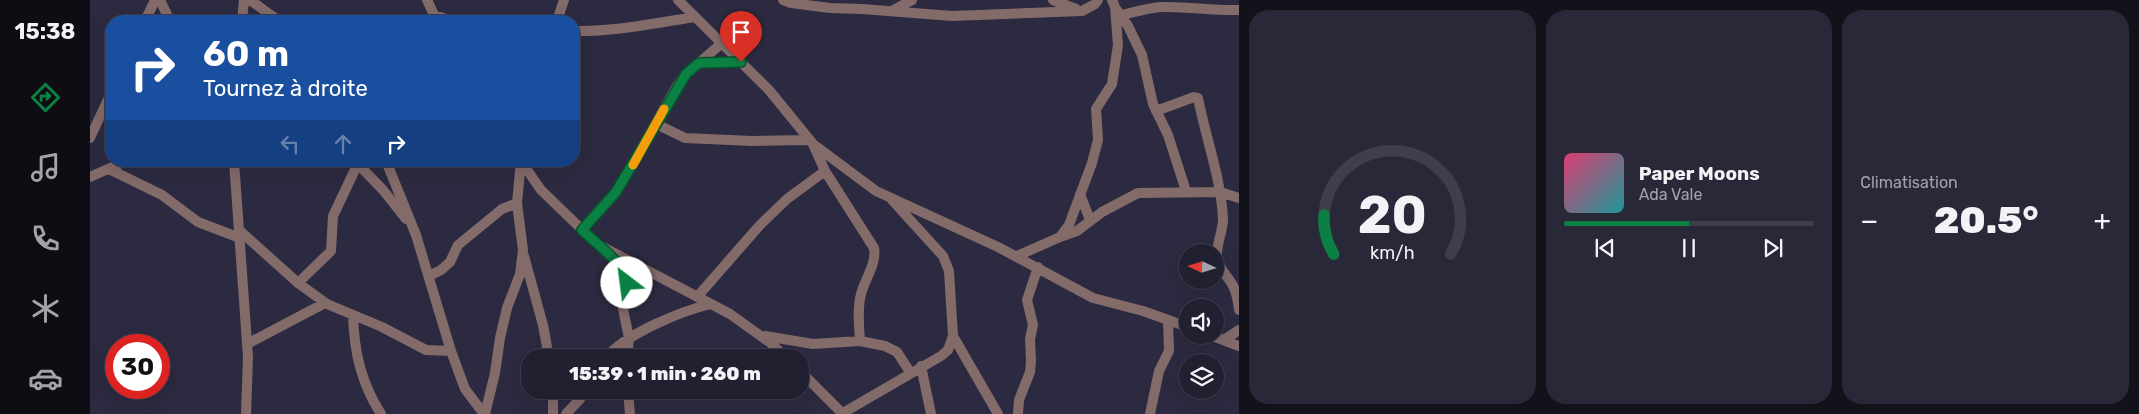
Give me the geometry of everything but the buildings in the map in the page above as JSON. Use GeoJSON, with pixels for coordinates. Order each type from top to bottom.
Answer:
{"type":"FeatureCollection","features":[{"type":"Feature","properties":{"kind":"street"},"geometry":{"type":"LineString","coordinates":[[148,15],[155,0]]}},
{"type":"Feature","properties":{"kind":"street"},"geometry":{"type":"LineString","coordinates":[[160,0],[167,15]]}},
{"type":"Feature","properties":{"kind":"street"},"geometry":{"type":"LineString","coordinates":[[243,15],[244,0]]}},
{"type":"Feature","properties":{"kind":"street"},"geometry":{"type":"LineString","coordinates":[[250,0],[271,15]]}},
{"type":"Feature","properties":{"kind":"street"},"geometry":{"type":"LineString","coordinates":[[428,0],[434,15]]}},
{"type":"Feature","properties":{"kind":"street"},"geometry":{"type":"LineString","coordinates":[[559,15],[564,0]]}},
{"type":"Feature","properties":{"kind":"street"},"geometry":{"type":"LineString","coordinates":[[678,0],[770,90],[811,142],[825,171],[874,248],[875,256],[860,295],[858,312],[860,341]]}},
{"type":"Feature","properties":{"kind":"street"},"geometry":{"type":"LineString","coordinates":[[891,11],[912,0]]}},
{"type":"Feature","properties":{"kind":"street"},"geometry":{"type":"LineString","coordinates":[[1053,0],[1082,11]]}},
{"type":"Feature","properties":{"kind":"street"},"geometry":{"type":"LineString","coordinates":[[791,1],[830,8],[952,16],[1082,11],[1095,4],[1098,0]]}},
{"type":"Feature","properties":{"kind":"street"},"geometry":{"type":"LineString","coordinates":[[1116,10],[1162,7],[1216,11],[1239,10]]}},
{"type":"Feature","properties":{"kind":"street"},"geometry":{"type":"LineString","coordinates":[[1116,10],[1128,26],[1142,55],[1146,78],[1156,111],[1168,134],[1186,191]]}},
{"type":"Feature","properties":{"kind":"street"},"geometry":{"type":"LineString","coordinates":[[1060,237],[1069,225],[1098,140],[1096,109],[1112,84],[1118,45],[1116,10]]}},
{"type":"Feature","properties":{"kind":"street"},"geometry":{"type":"LineString","coordinates":[[580,31],[602,32],[695,17]]}},
{"type":"Feature","properties":{"kind":"street"},"geometry":{"type":"LineString","coordinates":[[582,230],[616,192],[677,86],[686,74],[722,43]]}},
{"type":"Feature","properties":{"kind":"street"},"geometry":{"type":"LineString","coordinates":[[699,63],[741,62]]}},
{"type":"Feature","properties":{"kind":"street"},"geometry":{"type":"LineString","coordinates":[[1156,111],[1194,97],[1198,98],[1220,192],[1223,220],[1217,258],[1220,267],[1237,295],[1239,310]]}},
{"type":"Feature","properties":{"kind":"street"},"geometry":{"type":"LineString","coordinates":[[90,138],[105,106]]}},
{"type":"Feature","properties":{"kind":"street"},"geometry":{"type":"LineString","coordinates":[[656,124],[686,138],[811,142],[876,191],[1017,256],[1093,298],[1142,311],[1179,324]]}},
{"type":"Feature","properties":{"kind":"street"},"geometry":{"type":"LineString","coordinates":[[90,177],[113,167]]}},
{"type":"Feature","properties":{"kind":"street"},"geometry":{"type":"LineString","coordinates":[[234,167],[247,344],[246,414]]}},
{"type":"Feature","properties":{"kind":"street"},"geometry":{"type":"LineString","coordinates":[[298,283],[331,252],[333,216],[355,167]]}},
{"type":"Feature","properties":{"kind":"street"},"geometry":{"type":"LineString","coordinates":[[362,167],[383,190],[412,228]]}},
{"type":"Feature","properties":{"kind":"street"},"geometry":{"type":"LineString","coordinates":[[388,167],[429,276],[451,351],[465,389],[485,414]]}},
{"type":"Feature","properties":{"kind":"street"},"geometry":{"type":"LineString","coordinates":[[520,167],[517,203],[522,250],[544,325],[548,349]]}},
{"type":"Feature","properties":{"kind":"street"},"geometry":{"type":"LineString","coordinates":[[525,167],[541,190],[582,230],[603,247],[711,304],[760,335],[776,349]]}},
{"type":"Feature","properties":{"kind":"street"},"geometry":{"type":"LineString","coordinates":[[109,169],[162,195],[198,222],[240,234],[298,283],[340,311],[353,315],[426,350],[451,351]]}},
{"type":"Feature","properties":{"kind":"street"},"geometry":{"type":"LineString","coordinates":[[697,297],[787,199],[825,171]]}},
{"type":"Feature","properties":{"kind":"street"},"geometry":{"type":"LineString","coordinates":[[1017,256],[1077,231],[1108,208],[1138,193],[1220,192],[1239,198]]}},
{"type":"Feature","properties":{"kind":"street"},"geometry":{"type":"LineString","coordinates":[[1080,194],[1090,220]]}},
{"type":"Feature","properties":{"kind":"street"},"geometry":{"type":"LineString","coordinates":[[890,197],[908,220],[943,256],[948,271],[954,336],[958,347],[998,414]]}},
{"type":"Feature","properties":{"kind":"street"},"geometry":{"type":"LineString","coordinates":[[429,276],[441,270],[450,262],[458,246],[502,209],[517,203]]}},
{"type":"Feature","properties":{"kind":"street"},"geometry":{"type":"LineString","coordinates":[[603,247],[624,274],[627,291],[623,309],[629,338],[628,349]]}},
{"type":"Feature","properties":{"kind":"street"},"geometry":{"type":"LineString","coordinates":[[485,414],[507,308],[520,274],[522,250]]}},
{"type":"Feature","properties":{"kind":"street"},"geometry":{"type":"LineString","coordinates":[[1018,414],[1021,394],[1030,372],[1032,324],[1027,300],[1038,267]]}},
{"type":"Feature","properties":{"kind":"street"},"geometry":{"type":"LineString","coordinates":[[247,344],[325,302]]}},
{"type":"Feature","properties":{"kind":"street"},"geometry":{"type":"LineString","coordinates":[[613,349],[629,338],[689,310],[711,304]]}},
{"type":"Feature","properties":{"kind":"street"},"geometry":{"type":"LineString","coordinates":[[353,315],[356,356],[365,385],[381,414]]}},
{"type":"Feature","properties":{"kind":"street"},"geometry":{"type":"LineString","coordinates":[[1150,414],[1159,371],[1169,351],[1168,320]]}},
{"type":"Feature","properties":{"kind":"street"},"geometry":{"type":"LineString","coordinates":[[1224,340],[1239,330]]}},
{"type":"Feature","properties":{"kind":"street"},"geometry":{"type":"LineString","coordinates":[[760,335],[812,344],[860,341],[896,350],[910,372]]}},
{"type":"Feature","properties":{"kind":"street"},"geometry":{"type":"LineString","coordinates":[[809,380],[842,414],[948,350],[954,336]]}},
{"type":"Feature","properties":{"kind":"street"},"geometry":{"type":"LineString","coordinates":[[1224,340],[1239,346]]}},
{"type":"Feature","properties":{"kind":"street"},"geometry":{"type":"LineString","coordinates":[[921,366],[931,414]]}},
{"type":"Feature","properties":{"kind":"street"},"geometry":{"type":"LineString","coordinates":[[553,399],[553,414]]}},
{"type":"Feature","properties":{"kind":"street"},"geometry":{"type":"LineString","coordinates":[[566,414],[580,399]]}},
{"type":"Feature","properties":{"kind":"street"},"geometry":{"type":"LineString","coordinates":[[629,399],[630,414]]}},
{"type":"Feature","properties":{"kind":"slow traffic"},"geometry":{"type":"LineString","coordinates":[[633,165],[664,109]]}},
{"type":"Feature","properties":{"kind":"route"},"geometry":{"type":"LineString","coordinates":[[627,283],[624,274],[603,247],[582,230],[616,192],[646,144],[677,86],[686,74],[699,63],[741,62]]}}]}
